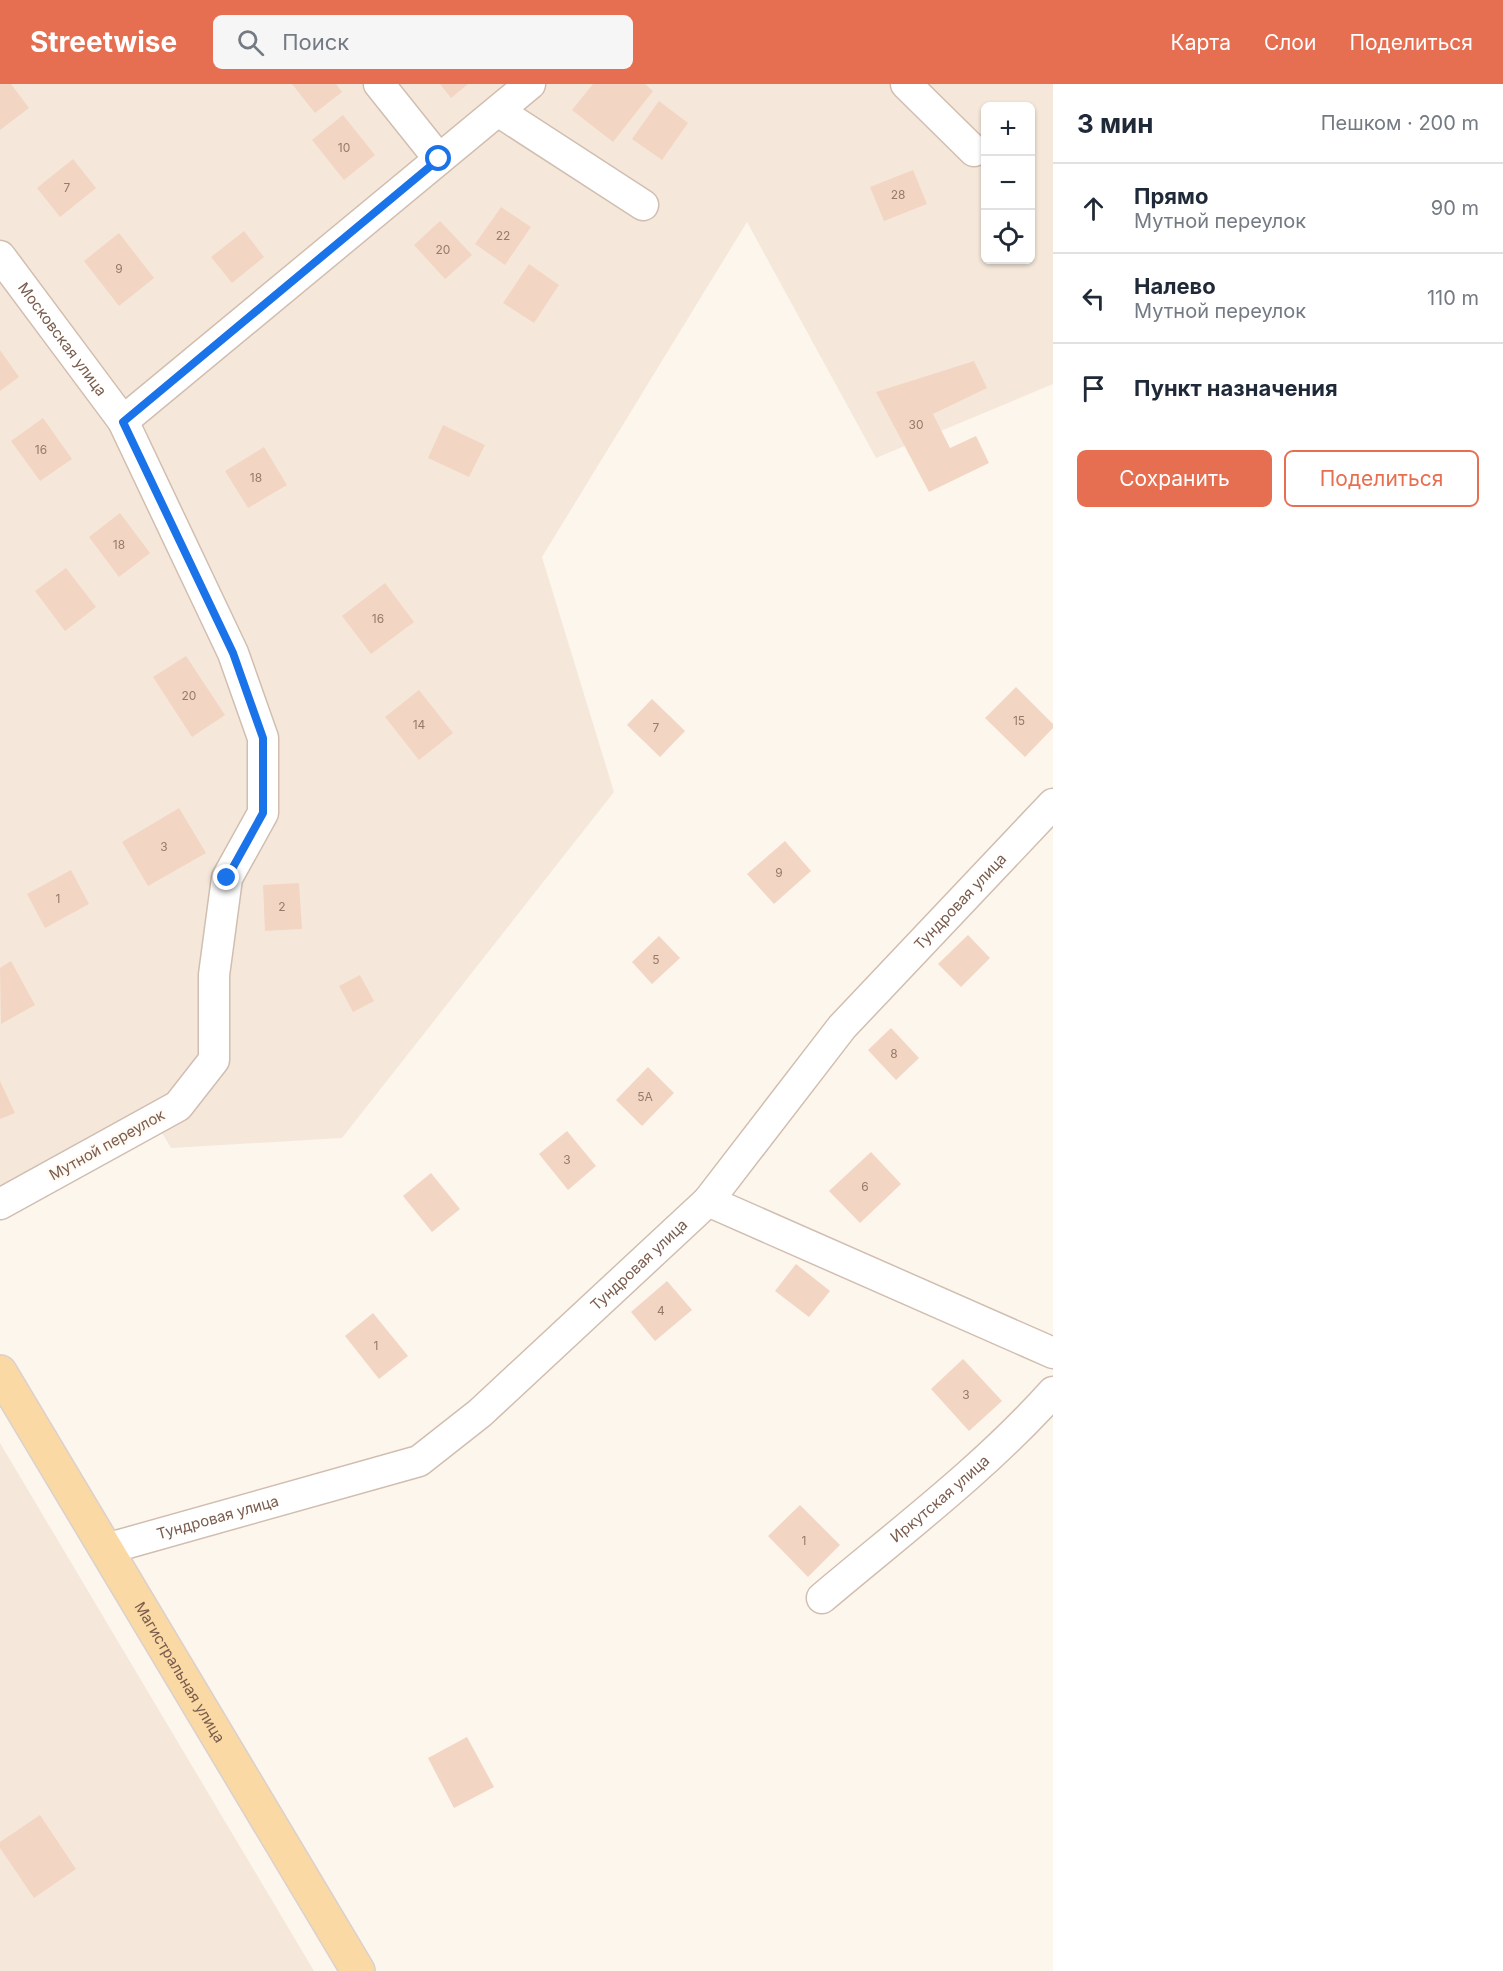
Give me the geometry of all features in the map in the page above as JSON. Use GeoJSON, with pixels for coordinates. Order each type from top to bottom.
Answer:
{"type":"FeatureCollection","features":[{"type":"Feature","properties":{"kind":"main road","name":"Магистральная улица"},"geometry":{"type":"LineString","coordinates":[[0,1372],[358,1971]]}},
{"type":"Feature","properties":{"kind":"street"},"geometry":{"type":"LineString","coordinates":[[379,84],[439,159]]}},
{"type":"Feature","properties":{"kind":"street"},"geometry":{"type":"LineString","coordinates":[[123,422],[531,84]]}},
{"type":"Feature","properties":{"kind":"street"},"geometry":{"type":"LineString","coordinates":[[906,84],[974,151]]}},
{"type":"Feature","properties":{"kind":"street"},"geometry":{"type":"LineString","coordinates":[[498,111],[643,205]]}},
{"type":"Feature","properties":{"kind":"street","name":"Московская улица"},"geometry":{"type":"LineString","coordinates":[[0,256],[123,422]]}},
{"type":"Feature","properties":{"kind":"street","name":"Мутной переулок"},"geometry":{"type":"LineString","coordinates":[[0,1204],[178,1106],[214,1059],[214,975],[227,878],[263,813],[263,738],[233,653],[123,422]]}},
{"type":"Feature","properties":{"kind":"street","name":"Тундровая улица"},"geometry":{"type":"LineString","coordinates":[[106,1549],[418,1461],[480,1413],[708,1201],[842,1027],[1053,804]]}},
{"type":"Feature","properties":{"kind":"street"},"geometry":{"type":"LineString","coordinates":[[708,1201],[1053,1353]]}},
{"type":"Feature","properties":{"kind":"street","name":"Иркутская улица"},"geometry":{"type":"LineString","coordinates":[[822,1598],[1006,1441],[1053,1392]]}},
{"type":"Feature","properties":{"kind":"shaded area"},"geometry":{"type":"Polygon","coordinates":[[[0,84],[1053,84],[1053,384],[876,458],[747,222],[542,557],[614,792],[342,1138],[171,1148],[155,1121],[0,1196],[0,84]]]}},
{"type":"Feature","properties":{"kind":"shaded area"},"geometry":{"type":"Polygon","coordinates":[[[0,1443],[314,1971],[0,1971],[0,1443]]]}},
{"type":"Feature","properties":{"kind":"building"},"geometry":{"type":"Polygon","coordinates":[[[0,84],[11,84],[29,108],[0,130],[0,84]]]}},
{"type":"Feature","properties":{"kind":"building"},"geometry":{"type":"Polygon","coordinates":[[[292,84],[336,84],[342,92],[315,113],[292,84]]]}},
{"type":"Feature","properties":{"kind":"building"},"geometry":{"type":"Polygon","coordinates":[[[440,84],[468,84],[451,98],[440,84]]]}},
{"type":"Feature","properties":{"kind":"building"},"geometry":{"type":"Polygon","coordinates":[[[593,84],[645,84],[653,91],[613,142],[572,110],[593,84]]]}},
{"type":"Feature","properties":{"kind":"building"},"geometry":{"type":"Polygon","coordinates":[[[659,101],[688,123],[662,160],[632,139],[659,101]]]}},
{"type":"Feature","properties":{"kind":"building"},"geometry":{"type":"Polygon","coordinates":[[[343,115],[375,155],[344,180],[312,140],[343,115]]]}},
{"type":"Feature","properties":{"kind":"building"},"geometry":{"type":"Polygon","coordinates":[[[73,159],[96,188],[60,217],[37,188],[73,159]]]}},
{"type":"Feature","properties":{"kind":"building"},"geometry":{"type":"Polygon","coordinates":[[[913,170],[927,204],[884,221],[870,187],[913,170]]]}},
{"type":"Feature","properties":{"kind":"building"},"geometry":{"type":"Polygon","coordinates":[[[501,207],[531,227],[505,265],[475,244],[501,207]]]}},
{"type":"Feature","properties":{"kind":"building"},"geometry":{"type":"Polygon","coordinates":[[[440,221],[472,255],[445,279],[414,245],[440,221]]]}},
{"type":"Feature","properties":{"kind":"building"},"geometry":{"type":"Polygon","coordinates":[[[244,231],[264,257],[232,283],[211,257],[244,231]]]}},
{"type":"Feature","properties":{"kind":"building"},"geometry":{"type":"Polygon","coordinates":[[[119,233],[154,278],[119,306],[84,261],[119,233]]]}},
{"type":"Feature","properties":{"kind":"building"},"geometry":{"type":"Polygon","coordinates":[[[529,264],[559,285],[534,323],[503,303],[529,264]]]}},
{"type":"Feature","properties":{"kind":"building"},"geometry":{"type":"Polygon","coordinates":[[[0,350],[19,377],[0,391],[0,350]]]}},
{"type":"Feature","properties":{"kind":"building"},"geometry":{"type":"Polygon","coordinates":[[[974,361],[987,388],[933,414],[950,448],[976,436],[989,463],[929,492],[876,392],[974,361]]]}},
{"type":"Feature","properties":{"kind":"building"},"geometry":{"type":"Polygon","coordinates":[[[43,418],[72,459],[40,481],[11,441],[43,418]]]}},
{"type":"Feature","properties":{"kind":"building"},"geometry":{"type":"Polygon","coordinates":[[[443,425],[485,445],[469,477],[428,458],[443,425]]]}},
{"type":"Feature","properties":{"kind":"building"},"geometry":{"type":"Polygon","coordinates":[[[264,447],[287,485],[248,508],[225,471],[264,447]]]}},
{"type":"Feature","properties":{"kind":"building"},"geometry":{"type":"Polygon","coordinates":[[[120,513],[150,553],[119,577],[89,537],[120,513]]]}},
{"type":"Feature","properties":{"kind":"building"},"geometry":{"type":"Polygon","coordinates":[[[66,568],[96,607],[65,631],[35,591],[66,568]]]}},
{"type":"Feature","properties":{"kind":"building"},"geometry":{"type":"Polygon","coordinates":[[[385,583],[414,622],[371,654],[342,616],[385,583]]]}},
{"type":"Feature","properties":{"kind":"building"},"geometry":{"type":"Polygon","coordinates":[[[186,656],[225,715],[192,737],[153,677],[186,656]]]}},
{"type":"Feature","properties":{"kind":"building"},"geometry":{"type":"Polygon","coordinates":[[[1016,687],[1053,724],[1053,728],[1025,757],[985,718],[1016,687]]]}},
{"type":"Feature","properties":{"kind":"building"},"geometry":{"type":"Polygon","coordinates":[[[419,690],[453,733],[419,760],[385,717],[419,690]]]}},
{"type":"Feature","properties":{"kind":"building"},"geometry":{"type":"Polygon","coordinates":[[[652,699],[685,731],[660,757],[627,725],[652,699]]]}},
{"type":"Feature","properties":{"kind":"building"},"geometry":{"type":"Polygon","coordinates":[[[179,808],[206,853],[148,886],[122,842],[179,808]]]}},
{"type":"Feature","properties":{"kind":"building"},"geometry":{"type":"Polygon","coordinates":[[[785,841],[811,871],[774,904],[747,874],[785,841]]]}},
{"type":"Feature","properties":{"kind":"building"},"geometry":{"type":"Polygon","coordinates":[[[71,870],[89,904],[45,928],[27,894],[71,870]]]}},
{"type":"Feature","properties":{"kind":"building"},"geometry":{"type":"Polygon","coordinates":[[[299,883],[302,929],[265,931],[263,885],[299,883]]]}},
{"type":"Feature","properties":{"kind":"building"},"geometry":{"type":"Polygon","coordinates":[[[968,935],[990,958],[961,987],[938,964],[968,935]]]}},
{"type":"Feature","properties":{"kind":"building"},"geometry":{"type":"Polygon","coordinates":[[[659,936],[680,958],[652,984],[632,962],[659,936]]]}},
{"type":"Feature","properties":{"kind":"building"},"geometry":{"type":"Polygon","coordinates":[[[11,961],[35,1005],[1,1024],[0,968],[11,961]]]}},
{"type":"Feature","properties":{"kind":"building"},"geometry":{"type":"Polygon","coordinates":[[[360,975],[374,1001],[353,1012],[339,986],[360,975]]]}},
{"type":"Feature","properties":{"kind":"building"},"geometry":{"type":"Polygon","coordinates":[[[891,1028],[919,1058],[896,1080],[868,1050],[891,1028]]]}},
{"type":"Feature","properties":{"kind":"building"},"geometry":{"type":"Polygon","coordinates":[[[648,1067],[674,1093],[642,1126],[616,1100],[648,1067]]]}},
{"type":"Feature","properties":{"kind":"building"},"geometry":{"type":"Polygon","coordinates":[[[0,1081],[15,1113],[0,1119],[0,1081]]]}},
{"type":"Feature","properties":{"kind":"building"},"geometry":{"type":"Polygon","coordinates":[[[567,1131],[596,1166],[568,1190],[539,1154],[567,1131]]]}},
{"type":"Feature","properties":{"kind":"building"},"geometry":{"type":"Polygon","coordinates":[[[871,1152],[901,1184],[860,1223],[829,1191],[871,1152]]]}},
{"type":"Feature","properties":{"kind":"building"},"geometry":{"type":"Polygon","coordinates":[[[431,1173],[460,1209],[432,1232],[403,1196],[431,1173]]]}},
{"type":"Feature","properties":{"kind":"building"},"geometry":{"type":"Polygon","coordinates":[[[796,1264],[830,1291],[809,1317],[775,1291],[796,1264]]]}},
{"type":"Feature","properties":{"kind":"building"},"geometry":{"type":"Polygon","coordinates":[[[667,1281],[692,1310],[655,1341],[631,1312],[667,1281]]]}},
{"type":"Feature","properties":{"kind":"building"},"geometry":{"type":"Polygon","coordinates":[[[373,1313],[408,1356],[379,1379],[345,1336],[373,1313]]]}},
{"type":"Feature","properties":{"kind":"building"},"geometry":{"type":"Polygon","coordinates":[[[963,1359],[1002,1401],[969,1431],[931,1389],[963,1359]]]}},
{"type":"Feature","properties":{"kind":"building"},"geometry":{"type":"Polygon","coordinates":[[[800,1505],[840,1545],[808,1577],[768,1536],[800,1505]]]}},
{"type":"Feature","properties":{"kind":"building"},"geometry":{"type":"Polygon","coordinates":[[[467,1737],[494,1787],[454,1808],[428,1758],[467,1737]]]}},
{"type":"Feature","properties":{"kind":"building"},"geometry":{"type":"Polygon","coordinates":[[[40,1815],[76,1869],[34,1898],[0,1848],[0,1842],[40,1815]]]}},
{"type":"Feature","properties":{"kind":"route"},"geometry":{"type":"LineString","coordinates":[[227,878],[263,813],[263,738],[233,653],[123,422],[439,159]]}}]}
